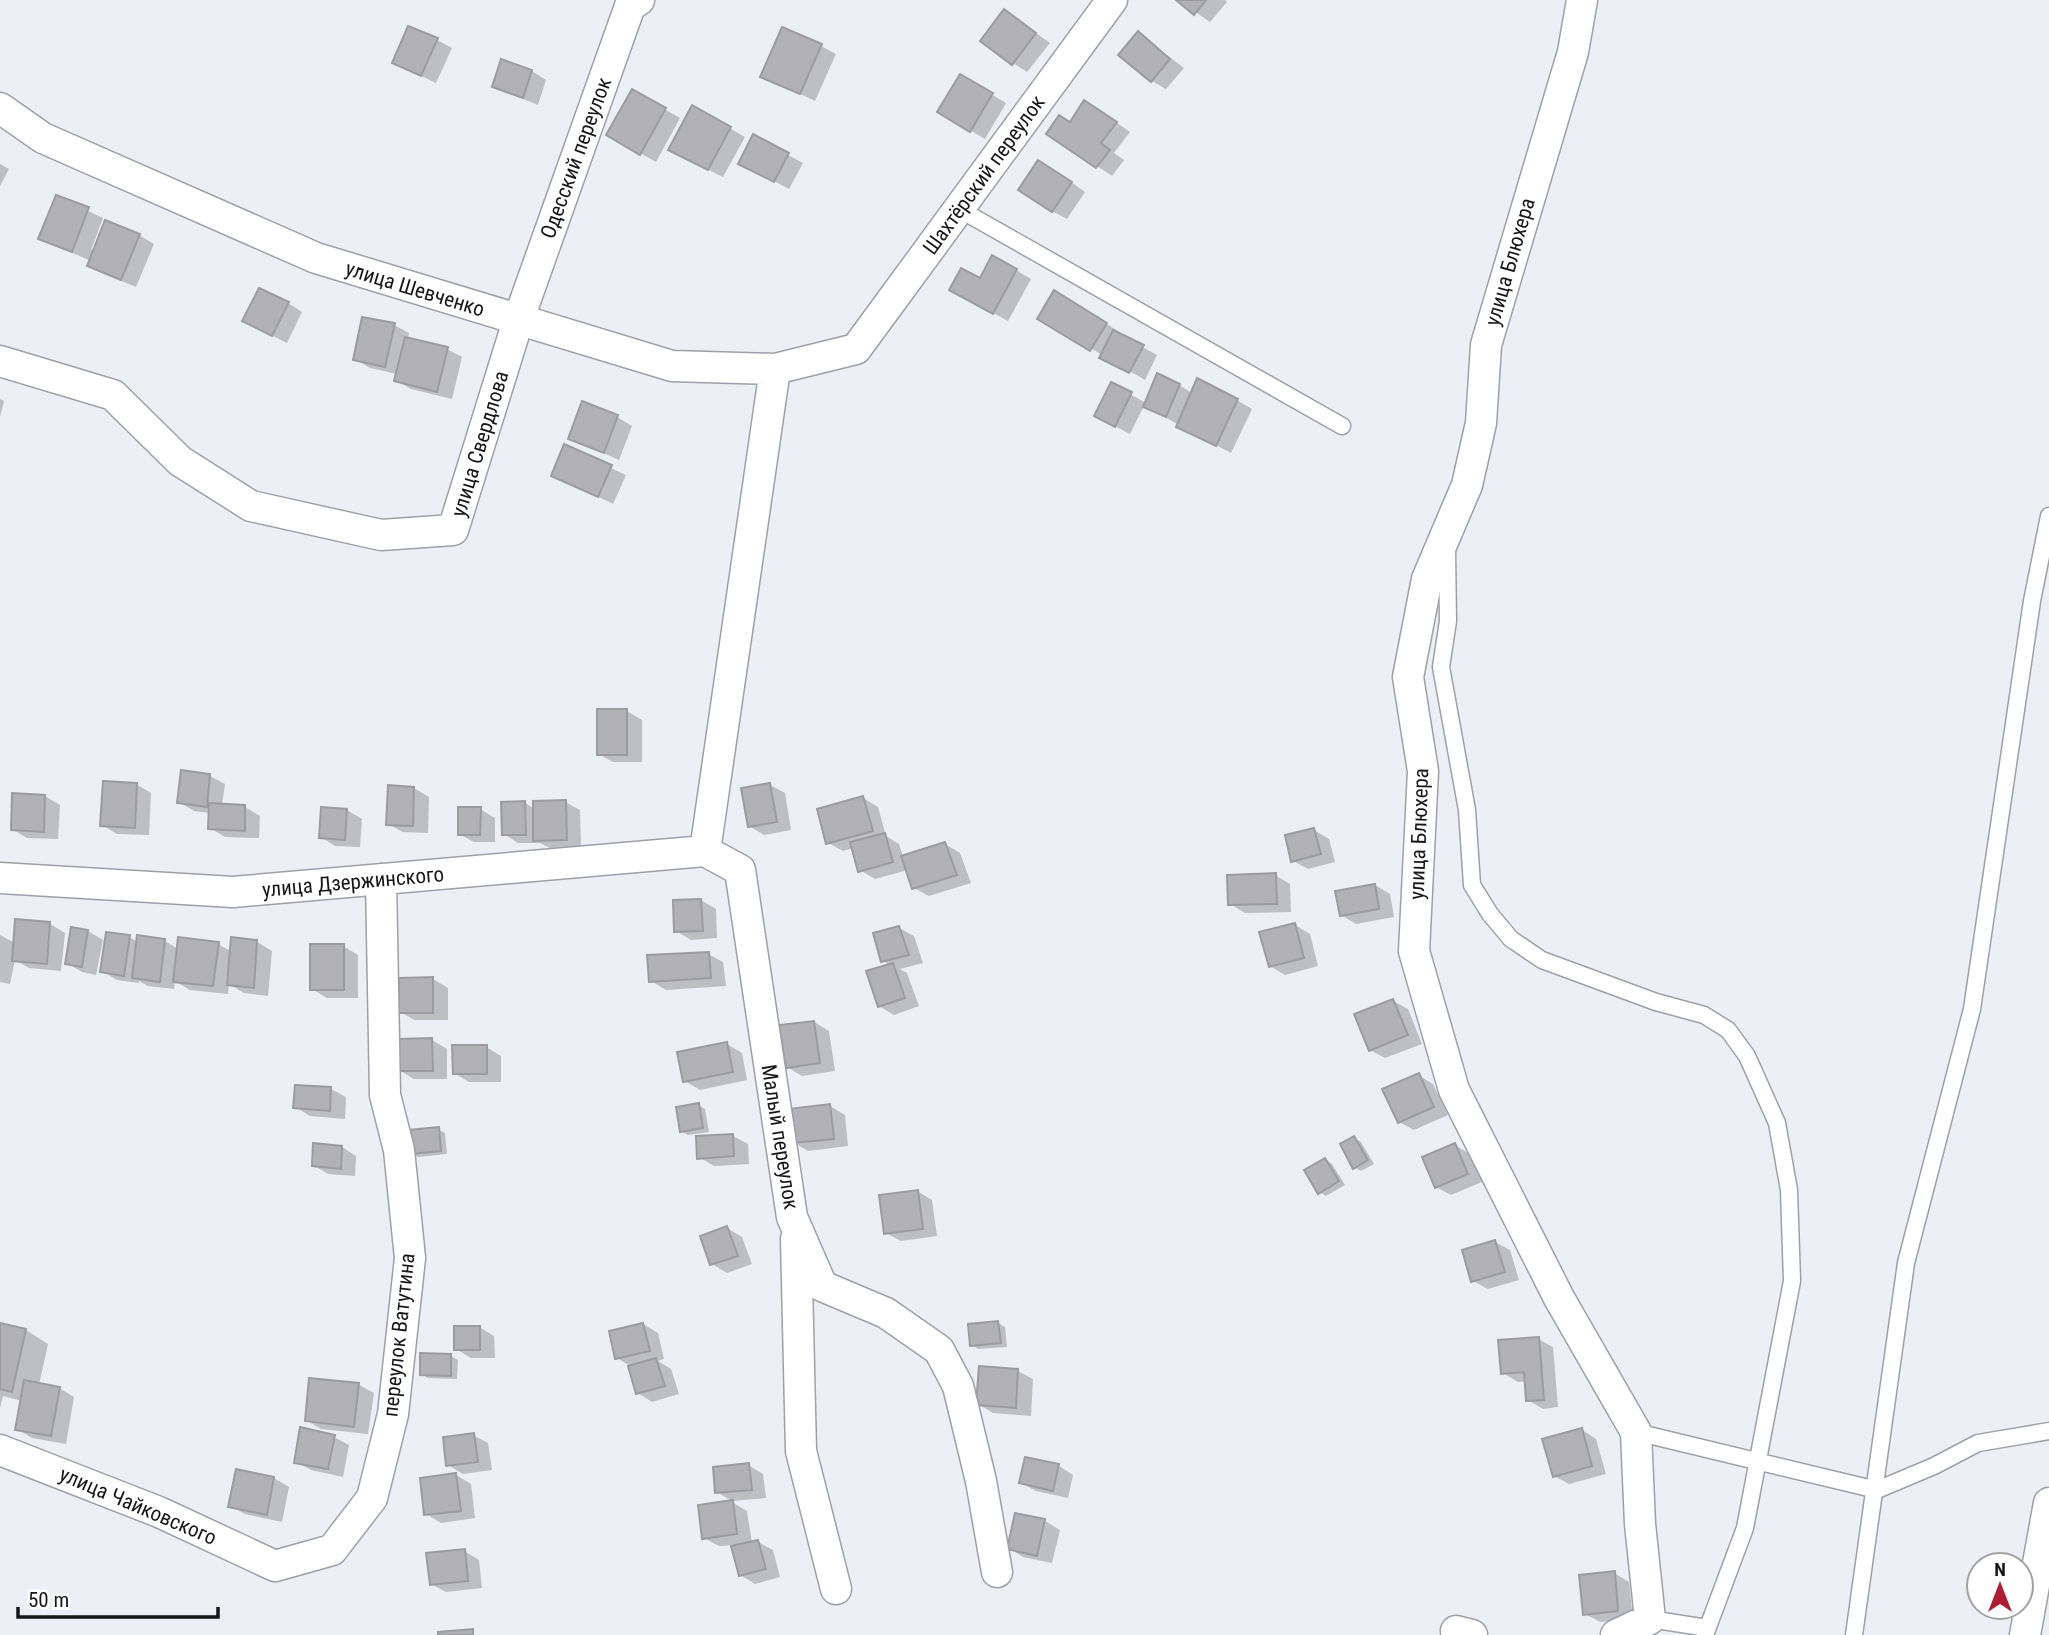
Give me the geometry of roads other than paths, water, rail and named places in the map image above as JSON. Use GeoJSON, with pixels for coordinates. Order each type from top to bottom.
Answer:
{"type":"FeatureCollection","features":[{"type":"Feature","properties":{"kind":"street","name":"Одесский переулок"},"geometry":{"type":"LineString","coordinates":[[518,321],[630,6],[639,0]]}},
{"type":"Feature","properties":{"kind":"street","name":"Шахтёрский переулок"},"geometry":{"type":"LineString","coordinates":[[856,349],[1112,0]]}},
{"type":"Feature","properties":{"kind":"street","name":"улица Блюхера"},"geometry":{"type":"LineString","coordinates":[[1582,0],[1573,52],[1486,345],[1481,423],[1467,485],[1427,579],[1408,677],[1423,771],[1414,951],[1454,1090],[1559,1298],[1636,1432]]}},
{"type":"Feature","properties":{"kind":"street","name":"улица Шевченко"},"geometry":{"type":"LineString","coordinates":[[0,108],[43,138],[316,258],[672,366],[775,369],[856,349]]}},
{"type":"Feature","properties":{"kind":"street","name":"улица Свердлова"},"geometry":{"type":"LineString","coordinates":[[0,361],[113,396],[180,461],[251,506],[382,535],[453,530],[518,321]]}},
{"type":"Feature","properties":{"kind":"street"},"geometry":{"type":"LineString","coordinates":[[705,851],[775,369]]}},
{"type":"Feature","properties":{"kind":"street","name":"улица Дзержинского"},"geometry":{"type":"LineString","coordinates":[[0,878],[233,892],[705,851]]}},
{"type":"Feature","properties":{"kind":"street","name":"Малый переулок"},"geometry":{"type":"LineString","coordinates":[[705,851],[740,870],[749,945],[792,1217],[822,1286],[886,1313],[939,1350],[958,1386],[981,1481],[997,1572]]}},
{"type":"Feature","properties":{"kind":"street","name":"переулок Ватутина"},"geometry":{"type":"LineString","coordinates":[[275,1566],[332,1550],[372,1498],[393,1414],[410,1258],[399,1150],[385,1095],[382,879]]}},
{"type":"Feature","properties":{"kind":"street"},"geometry":{"type":"LineString","coordinates":[[796,1224],[801,1451],[836,1589]]}},
{"type":"Feature","properties":{"kind":"street"},"geometry":{"type":"LineString","coordinates":[[1616,1635],[1650,1619],[1640,1524],[1636,1432]]}},
{"type":"Feature","properties":{"kind":"street","name":"улица Чайковского"},"geometry":{"type":"LineString","coordinates":[[0,1450],[159,1512],[275,1566]]}},
{"type":"Feature","properties":{"kind":"street"},"geometry":{"type":"LineString","coordinates":[[2025,1635],[2041,1603],[2049,1503]]}},
{"type":"Feature","properties":{"kind":"lane"},"geometry":{"type":"LineString","coordinates":[[959,209],[1342,426]]}},
{"type":"Feature","properties":{"kind":"lane"},"geometry":{"type":"LineString","coordinates":[[1854,1635],[1877,1490],[1906,1263],[1972,1009],[2032,601],[2049,516]]}},
{"type":"Feature","properties":{"kind":"lane"},"geometry":{"type":"LineString","coordinates":[[1446,533],[1447,621],[1441,667],[1467,810],[1472,884],[1490,914],[1511,939],[1542,960],[1656,1002],[1704,1015],[1728,1030],[1747,1056],[1777,1123],[1789,1190],[1792,1281],[1745,1528],[1706,1631],[1650,1619]]}},
{"type":"Feature","properties":{"kind":"lane"},"geometry":{"type":"LineString","coordinates":[[1636,1432],[1877,1490],[1934,1466],[1978,1443],[2049,1431]]}}]}
